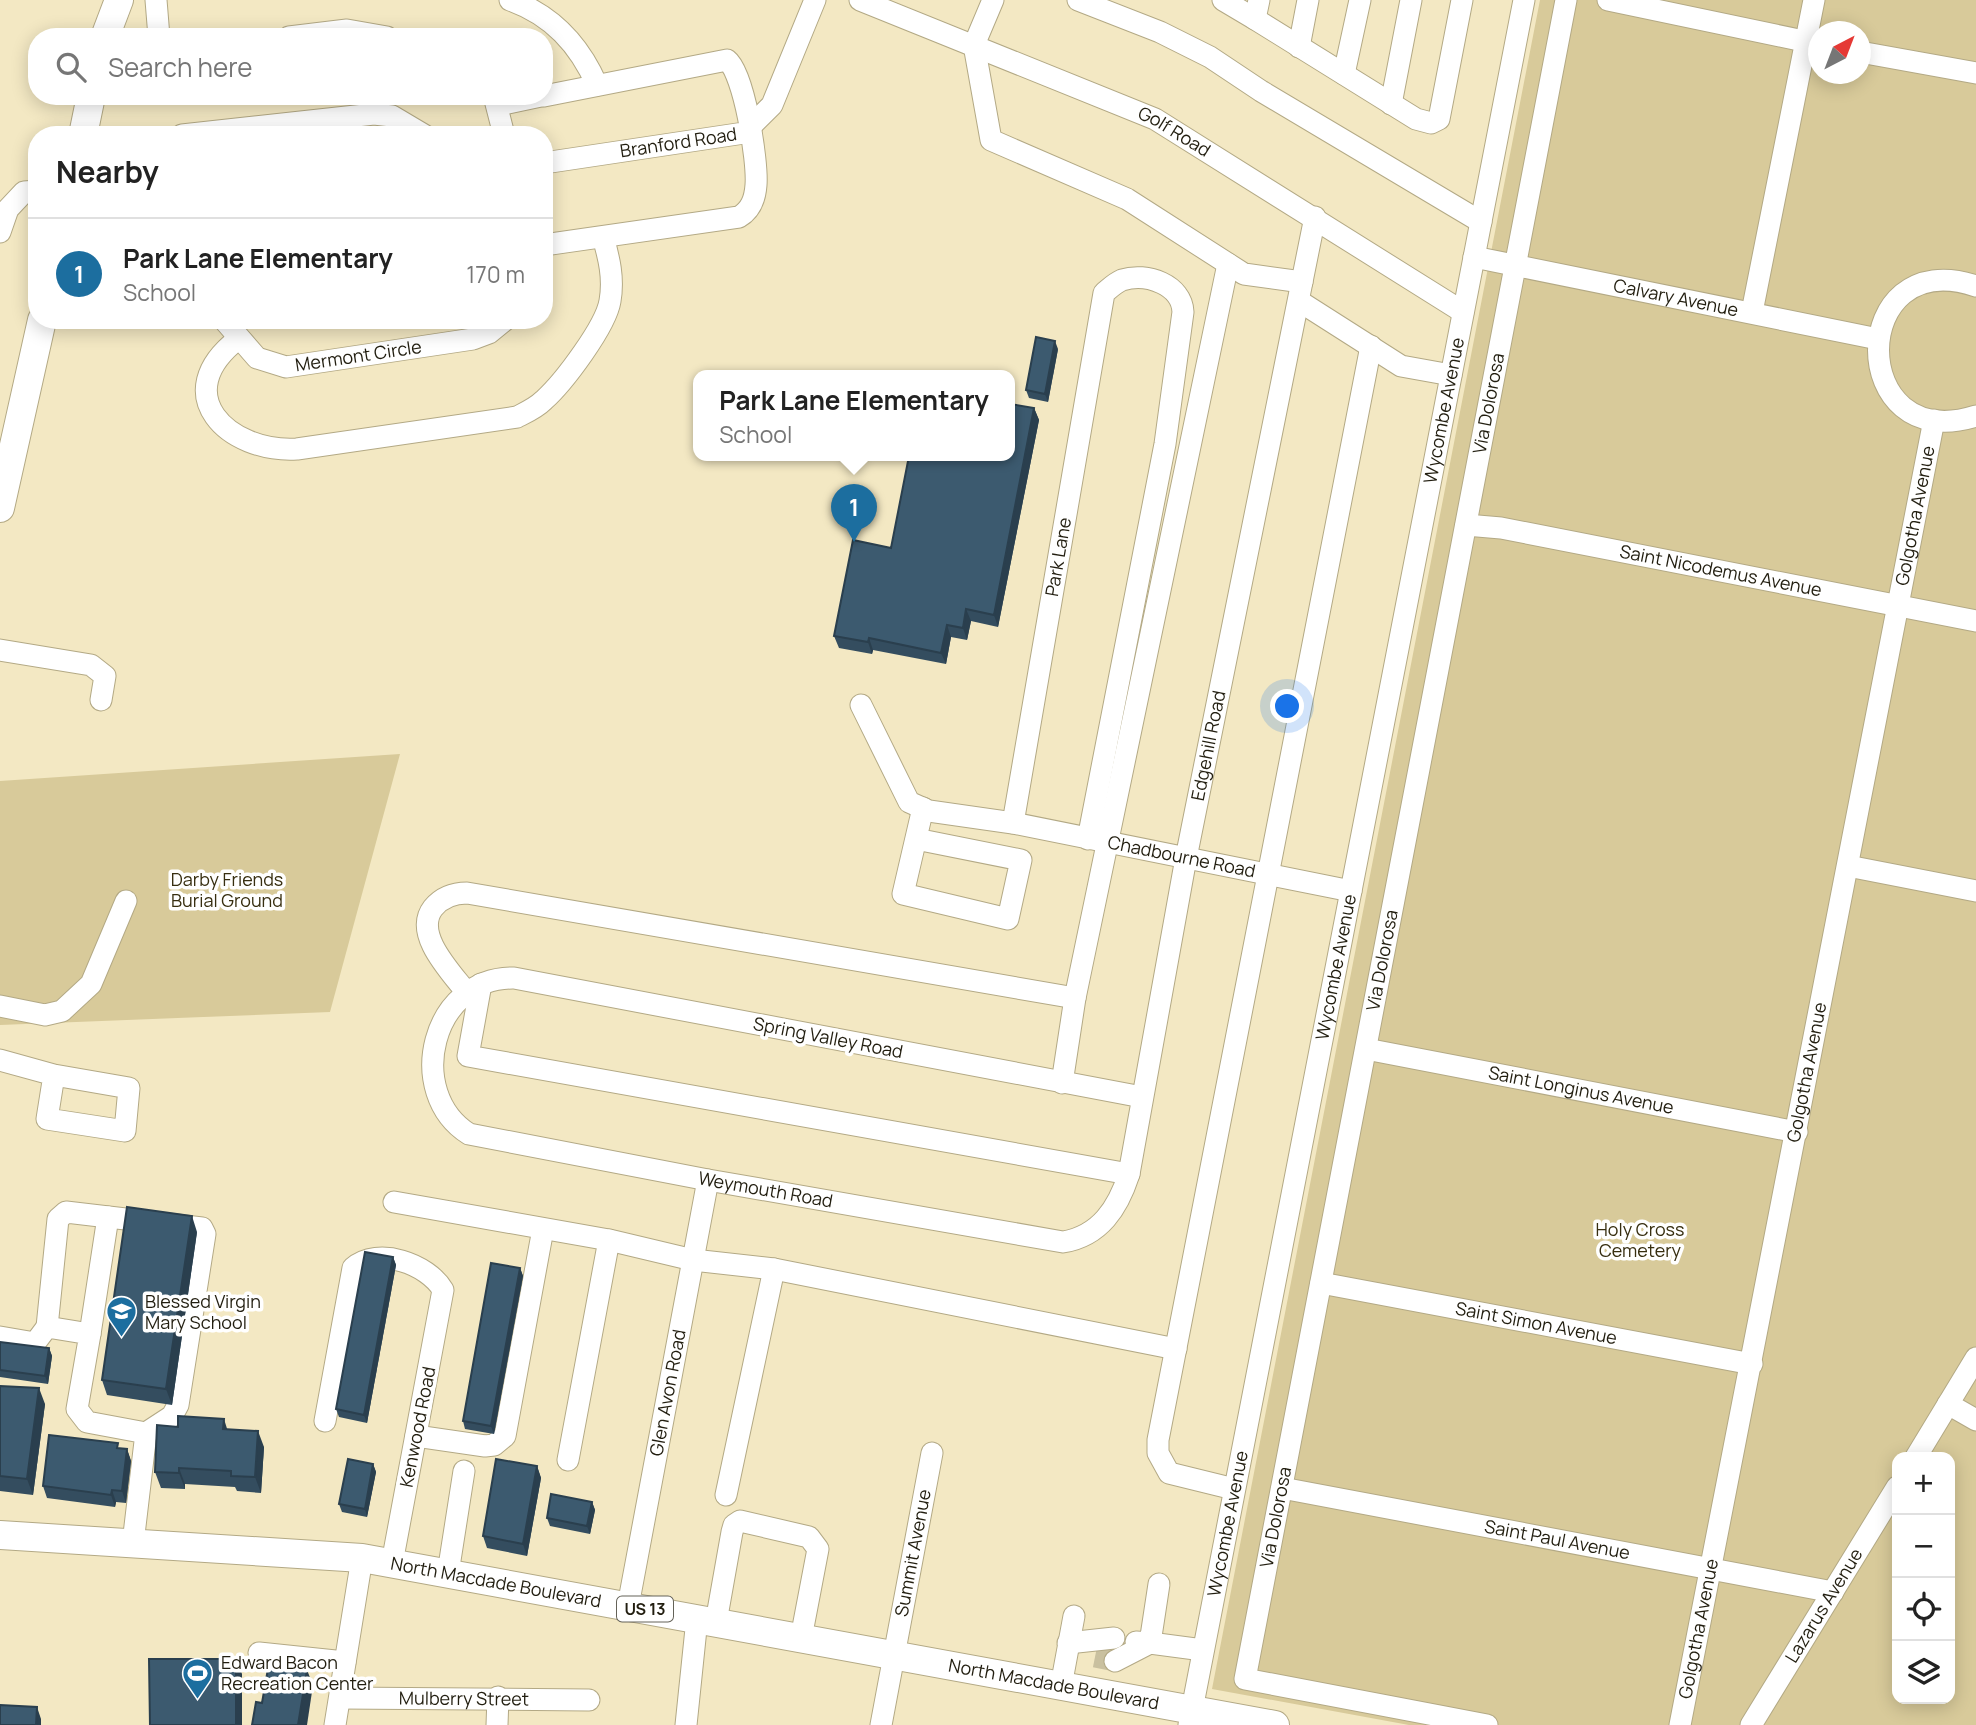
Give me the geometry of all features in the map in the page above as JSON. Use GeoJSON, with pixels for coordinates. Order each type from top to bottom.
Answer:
{"type":"FeatureCollection","features":[{"type":"Feature","properties":{"kind":"main road"},"geometry":{"type":"LineString","coordinates":[[108,28],[119,0]]}},
{"type":"Feature","properties":{"kind":"main road"},"geometry":{"type":"LineString","coordinates":[[85,126],[89,105]]}},
{"type":"Feature","properties":{"kind":"main road"},"geometry":{"type":"LineString","coordinates":[[0,508],[8,435],[39,329]]}},
{"type":"Feature","properties":{"kind":"main road","name":"North Macdade Boulevard"},"geometry":{"type":"LineString","coordinates":[[0,1535],[362,1558],[1061,1686],[1190,1717],[1275,1725]]}},
{"type":"Feature","properties":{"kind":"street"},"geometry":{"type":"LineString","coordinates":[[156,0],[158,28]]}},
{"type":"Feature","properties":{"kind":"street"},"geometry":{"type":"LineString","coordinates":[[510,0],[534,8],[556,25],[586,61],[597,85]]}},
{"type":"Feature","properties":{"kind":"street","name":"Branford Road"},"geometry":{"type":"LineString","coordinates":[[553,162],[744,133],[749,130],[772,105],[815,0]]}},
{"type":"Feature","properties":{"kind":"street","name":"Golf Road"},"geometry":{"type":"LineString","coordinates":[[859,0],[1155,120],[1315,217],[1463,312]]}},
{"type":"Feature","properties":{"kind":"street"},"geometry":{"type":"LineString","coordinates":[[993,0],[974,45],[991,140],[1127,199],[1228,264],[1256,277],[1300,291],[1401,366],[1451,375]]}},
{"type":"Feature","properties":{"kind":"street"},"geometry":{"type":"LineString","coordinates":[[1078,0],[1160,33],[1210,57],[1261,91],[1482,216]]}},
{"type":"Feature","properties":{"kind":"street"},"geometry":{"type":"LineString","coordinates":[[1223,0],[1257,10],[1299,47],[1416,119],[1431,123],[1439,119],[1462,0]]}},
{"type":"Feature","properties":{"kind":"street"},"geometry":{"type":"LineString","coordinates":[[1299,47],[1308,0]]}},
{"type":"Feature","properties":{"kind":"street"},"geometry":{"type":"LineString","coordinates":[[1344,74],[1360,0]]}},
{"type":"Feature","properties":{"kind":"street"},"geometry":{"type":"LineString","coordinates":[[1391,104],[1410,0]]}},
{"type":"Feature","properties":{"kind":"street","name":"Wycombe Avenue"},"geometry":{"type":"LineString","coordinates":[[1190,1717],[1524,0]]}},
{"type":"Feature","properties":{"kind":"street","name":"Via Dolorosa"},"geometry":{"type":"LineString","coordinates":[[1487,1725],[1245,1679],[1566,0]]}},
{"type":"Feature","properties":{"kind":"street"},"geometry":{"type":"LineString","coordinates":[[1608,0],[1808,42]]}},
{"type":"Feature","properties":{"kind":"street"},"geometry":{"type":"LineString","coordinates":[[1813,21],[1814,0]]}},
{"type":"Feature","properties":{"kind":"street"},"geometry":{"type":"LineString","coordinates":[[1871,54],[1976,73]]}},
{"type":"Feature","properties":{"kind":"street"},"geometry":{"type":"LineString","coordinates":[[553,94],[727,60],[737,74],[749,130],[756,184],[752,204],[747,212],[739,217],[553,244]]}},
{"type":"Feature","properties":{"kind":"street"},"geometry":{"type":"LineString","coordinates":[[1752,312],[1808,61]]}},
{"type":"Feature","properties":{"kind":"street"},"geometry":{"type":"LineString","coordinates":[[497,105],[501,126]]}},
{"type":"Feature","properties":{"kind":"street"},"geometry":{"type":"LineString","coordinates":[[264,126],[374,114],[392,116],[409,126]]}},
{"type":"Feature","properties":{"kind":"street"},"geometry":{"type":"LineString","coordinates":[[0,232],[8,209],[24,192],[28,192]]}},
{"type":"Feature","properties":{"kind":"street","name":"Edgehill Road"},"geometry":{"type":"LineString","coordinates":[[1063,1242],[1087,1235],[1105,1221],[1118,1203],[1129,1174],[1186,858],[1315,217]]}},
{"type":"Feature","properties":{"kind":"street"},"geometry":{"type":"LineString","coordinates":[[238,340],[214,361],[207,374],[207,400],[222,424],[238,436],[267,450],[297,450],[517,417],[532,410],[556,388],[599,326],[610,304],[611,265],[603,237]]}},
{"type":"Feature","properties":{"kind":"street","name":"Calvary Avenue"},"geometry":{"type":"LineString","coordinates":[[1474,257],[1878,339]]}},
{"type":"Feature","properties":{"kind":"street"},"geometry":{"type":"LineString","coordinates":[[1062,1083],[1075,998],[1228,264]]}},
{"type":"Feature","properties":{"kind":"street","name":"Park Lane"},"geometry":{"type":"LineString","coordinates":[[1013,823],[1104,293],[1125,279],[1146,278],[1175,290],[1180,296],[1183,313],[1165,444],[1087,839]]}},
{"type":"Feature","properties":{"kind":"street"},"geometry":{"type":"LineString","coordinates":[[1976,286],[1942,280],[1917,286],[1887,313],[1878,339],[1879,369],[1892,395],[1918,415],[1934,421],[1961,421],[1976,416]]}},
{"type":"Feature","properties":{"kind":"street","name":"Mermont Circle"},"geometry":{"type":"LineString","coordinates":[[230,329],[257,358],[286,367],[472,339],[489,334],[495,329]]}},
{"type":"Feature","properties":{"kind":"street"},"geometry":{"type":"LineString","coordinates":[[1234,1489],[1177,1477],[1162,1465],[1158,1440],[1371,346]]}},
{"type":"Feature","properties":{"kind":"street","name":"Golgotha Avenue"},"geometry":{"type":"LineString","coordinates":[[1680,1725],[1934,421]]}},
{"type":"Feature","properties":{"kind":"street","name":"Saint Nicodemus Avenue"},"geometry":{"type":"LineString","coordinates":[[1466,525],[1501,528],[1976,621]]}},
{"type":"Feature","properties":{"kind":"street"},"geometry":{"type":"LineString","coordinates":[[0,650],[91,665],[104,676],[101,700]]}},
{"type":"Feature","properties":{"kind":"street"},"geometry":{"type":"LineString","coordinates":[[861,705],[909,802],[923,808],[903,894],[1008,919],[1021,860],[916,839]]}},
{"type":"Feature","properties":{"kind":"street","name":"Chadbourne Road"},"geometry":{"type":"LineString","coordinates":[[923,808],[1013,823],[1351,891]]}},
{"type":"Feature","properties":{"kind":"street"},"geometry":{"type":"LineString","coordinates":[[966,849],[972,817]]}},
{"type":"Feature","properties":{"kind":"street"},"geometry":{"type":"LineString","coordinates":[[1848,866],[1976,891]]}},
{"type":"Feature","properties":{"kind":"street"},"geometry":{"type":"LineString","coordinates":[[1075,998],[467,892],[447,896],[436,904],[426,921],[429,937],[474,988],[468,1056],[1129,1174]]}},
{"type":"Feature","properties":{"kind":"street"},"geometry":{"type":"LineString","coordinates":[[0,1006],[45,1015],[62,1011],[84,992],[96,976],[108,938],[126,901]]}},
{"type":"Feature","properties":{"kind":"street","name":"Spring Valley Road"},"geometry":{"type":"LineString","coordinates":[[474,988],[500,978],[514,978],[1142,1097]]}},
{"type":"Feature","properties":{"kind":"street","name":"Weymouth Road"},"geometry":{"type":"LineString","coordinates":[[474,988],[454,1001],[439,1029],[434,1082],[446,1114],[455,1126],[469,1134],[708,1180],[1063,1242]]}},
{"type":"Feature","properties":{"kind":"street","name":"Saint Longinus Avenue"},"geometry":{"type":"LineString","coordinates":[[1366,1049],[1797,1132]]}},
{"type":"Feature","properties":{"kind":"street"},"geometry":{"type":"LineString","coordinates":[[0,1060],[54,1075]]}},
{"type":"Feature","properties":{"kind":"street","name":"Glen Avon Road"},"geometry":{"type":"LineString","coordinates":[[628,1606],[708,1180]]}},
{"type":"Feature","properties":{"kind":"street"},"geometry":{"type":"LineString","coordinates":[[394,1202],[609,1240],[693,1260],[774,1269],[1176,1349]]}},
{"type":"Feature","properties":{"kind":"street"},"geometry":{"type":"LineString","coordinates":[[0,1338],[35,1343],[47,1327],[58,1219],[66,1212],[202,1228],[205,1234],[178,1405],[172,1416],[146,1433],[87,1422],[77,1409],[108,1217]]}},
{"type":"Feature","properties":{"kind":"street"},"geometry":{"type":"LineString","coordinates":[[416,1436],[485,1446],[494,1445],[505,1436],[543,1229]]}},
{"type":"Feature","properties":{"kind":"street"},"geometry":{"type":"LineString","coordinates":[[568,1460],[609,1240]]}},
{"type":"Feature","properties":{"kind":"street","name":"Kenwood Road"},"geometry":{"type":"LineString","coordinates":[[325,1421],[353,1268],[367,1258],[376,1258],[414,1265],[432,1275],[443,1290],[392,1563]]}},
{"type":"Feature","properties":{"kind":"street"},"geometry":{"type":"LineString","coordinates":[[726,1495],[774,1269]]}},
{"type":"Feature","properties":{"kind":"street","name":"Saint Simon Avenue"},"geometry":{"type":"LineString","coordinates":[[1321,1283],[1752,1364]]}},
{"type":"Feature","properties":{"kind":"street"},"geometry":{"type":"LineString","coordinates":[[47,1327],[90,1334]]}},
{"type":"Feature","properties":{"kind":"street"},"geometry":{"type":"LineString","coordinates":[[1919,1452],[1976,1358]]}},
{"type":"Feature","properties":{"kind":"street"},"geometry":{"type":"LineString","coordinates":[[1948,1404],[1976,1420]]}},
{"type":"Feature","properties":{"kind":"street"},"geometry":{"type":"LineString","coordinates":[[133,1543],[146,1433]]}},
{"type":"Feature","properties":{"kind":"street","name":"Summit Avenue"},"geometry":{"type":"LineString","coordinates":[[881,1725],[932,1453]]}},
{"type":"Feature","properties":{"kind":"street"},"geometry":{"type":"LineString","coordinates":[[448,1573],[464,1471]]}},
{"type":"Feature","properties":{"kind":"street","name":"Saint Paul Avenue"},"geometry":{"type":"LineString","coordinates":[[1282,1488],[1833,1592]]}},
{"type":"Feature","properties":{"kind":"street","name":"Lazarus Avenue"},"geometry":{"type":"LineString","coordinates":[[1751,1725],[1892,1495]]}},
{"type":"Feature","properties":{"kind":"street"},"geometry":{"type":"LineString","coordinates":[[686,1725],[706,1621],[734,1525],[740,1521],[809,1537],[816,1543],[818,1549],[802,1638]]}},
{"type":"Feature","properties":{"kind":"street"},"geometry":{"type":"LineString","coordinates":[[335,1725],[362,1558]]}},
{"type":"Feature","properties":{"kind":"street"},"geometry":{"type":"LineString","coordinates":[[1068,1643],[1105,1659],[1133,1641],[1158,1584]]}},
{"type":"Feature","properties":{"kind":"street"},"geometry":{"type":"LineString","coordinates":[[1061,1686],[1074,1616]]}},
{"type":"Feature","properties":{"kind":"street"},"geometry":{"type":"LineString","coordinates":[[1068,1643],[1133,1641],[1203,1650]]}},
{"type":"Feature","properties":{"kind":"street"},"geometry":{"type":"LineString","coordinates":[[259,1653],[345,1662]]}},
{"type":"Feature","properties":{"kind":"street"},"geometry":{"type":"LineString","coordinates":[[497,1725],[498,1697]]}},
{"type":"Feature","properties":{"kind":"street","name":"Mulberry Street"},"geometry":{"type":"LineString","coordinates":[[340,1698],[498,1697],[589,1700]]}},
{"type":"Feature","properties":{"kind":"green space","name":"Holy Cross Cemetery"},"geometry":{"type":"Polygon","coordinates":[[[1540,0],[1976,0],[1976,1725],[1409,1725],[1212,1689],[1540,0]]]}},
{"type":"Feature","properties":{"kind":"green space","name":"Darby Friends Burial Ground"},"geometry":{"type":"Polygon","coordinates":[[[400,754],[330,1012],[0,1025],[0,781],[400,754]]]}},
{"type":"Feature","properties":{"kind":"building"},"geometry":{"type":"Polygon","coordinates":[[[1036,337],[1055,341],[1045,394],[1026,390],[1036,337]]]}},
{"type":"Feature","properties":{"kind":"building"},"geometry":{"type":"Polygon","coordinates":[[[1015,405],[1034,408],[994,615],[966,609],[963,628],[947,625],[941,653],[869,638],[868,642],[834,636],[853,540],[891,548],[908,461],[1015,461],[1015,405]]]}},
{"type":"Feature","properties":{"kind":"building"},"geometry":{"type":"Polygon","coordinates":[[[127,1207],[192,1216],[166,1389],[102,1380],[127,1207]]]}},
{"type":"Feature","properties":{"kind":"building"},"geometry":{"type":"Polygon","coordinates":[[[365,1252],[393,1257],[364,1415],[336,1409],[365,1252]]]}},
{"type":"Feature","properties":{"kind":"building"},"geometry":{"type":"Polygon","coordinates":[[[491,1263],[520,1268],[491,1426],[463,1421],[491,1263]]]}},
{"type":"Feature","properties":{"kind":"building"},"geometry":{"type":"Polygon","coordinates":[[[0,1342],[49,1348],[45,1376],[0,1370],[0,1342]]]}},
{"type":"Feature","properties":{"kind":"building"},"geometry":{"type":"Polygon","coordinates":[[[0,1386],[39,1388],[27,1479],[0,1476],[0,1386]]]}},
{"type":"Feature","properties":{"kind":"building"},"geometry":{"type":"Polygon","coordinates":[[[178,1416],[224,1419],[223,1429],[258,1431],[255,1477],[231,1476],[231,1471],[179,1468],[179,1473],[155,1472],[157,1425],[178,1427],[178,1416]]]}},
{"type":"Feature","properties":{"kind":"building"},"geometry":{"type":"Polygon","coordinates":[[[49,1435],[118,1443],[117,1448],[127,1449],[122,1491],[112,1490],[111,1495],[43,1486],[49,1435]]]}},
{"type":"Feature","properties":{"kind":"building"},"geometry":{"type":"Polygon","coordinates":[[[348,1459],[373,1464],[365,1509],[339,1504],[348,1459]]]}},
{"type":"Feature","properties":{"kind":"building"},"geometry":{"type":"Polygon","coordinates":[[[496,1459],[537,1466],[523,1544],[483,1536],[496,1459]]]}},
{"type":"Feature","properties":{"kind":"building"},"geometry":{"type":"Polygon","coordinates":[[[551,1494],[592,1502],[587,1526],[547,1518],[551,1494]]]}},
{"type":"Feature","properties":{"kind":"building","name":"Edward Bacon Recreation Center"},"geometry":{"type":"Polygon","coordinates":[[[149,1659],[236,1659],[236,1725],[150,1725],[149,1659]]]}},
{"type":"Feature","properties":{"kind":"building"},"geometry":{"type":"Polygon","coordinates":[[[269,1663],[307,1670],[298,1725],[252,1725],[256,1702],[262,1703],[269,1663]]]}},
{"type":"Feature","properties":{"kind":"building"},"geometry":{"type":"Polygon","coordinates":[[[0,1705],[37,1707],[36,1725],[0,1725],[0,1705]]]}},
{"type":"Feature","properties":{"kind":"tunnel"},"geometry":{"type":"LineString","coordinates":[[1095,1657],[1115,1661]]}},
{"type":"Feature","properties":{"kind":"place","name":"Park Lane Elementary"},"geometry":{"type":"Point","coordinates":[854,542]}},
{"type":"Feature","properties":{"kind":"place","name":"Blessed Virgin Mary School"},"geometry":{"type":"Point","coordinates":[122,1339]}},
{"type":"Feature","properties":{"kind":"place","name":"Edward Bacon Recreation Center"},"geometry":{"type":"Point","coordinates":[198,1700]}}]}
